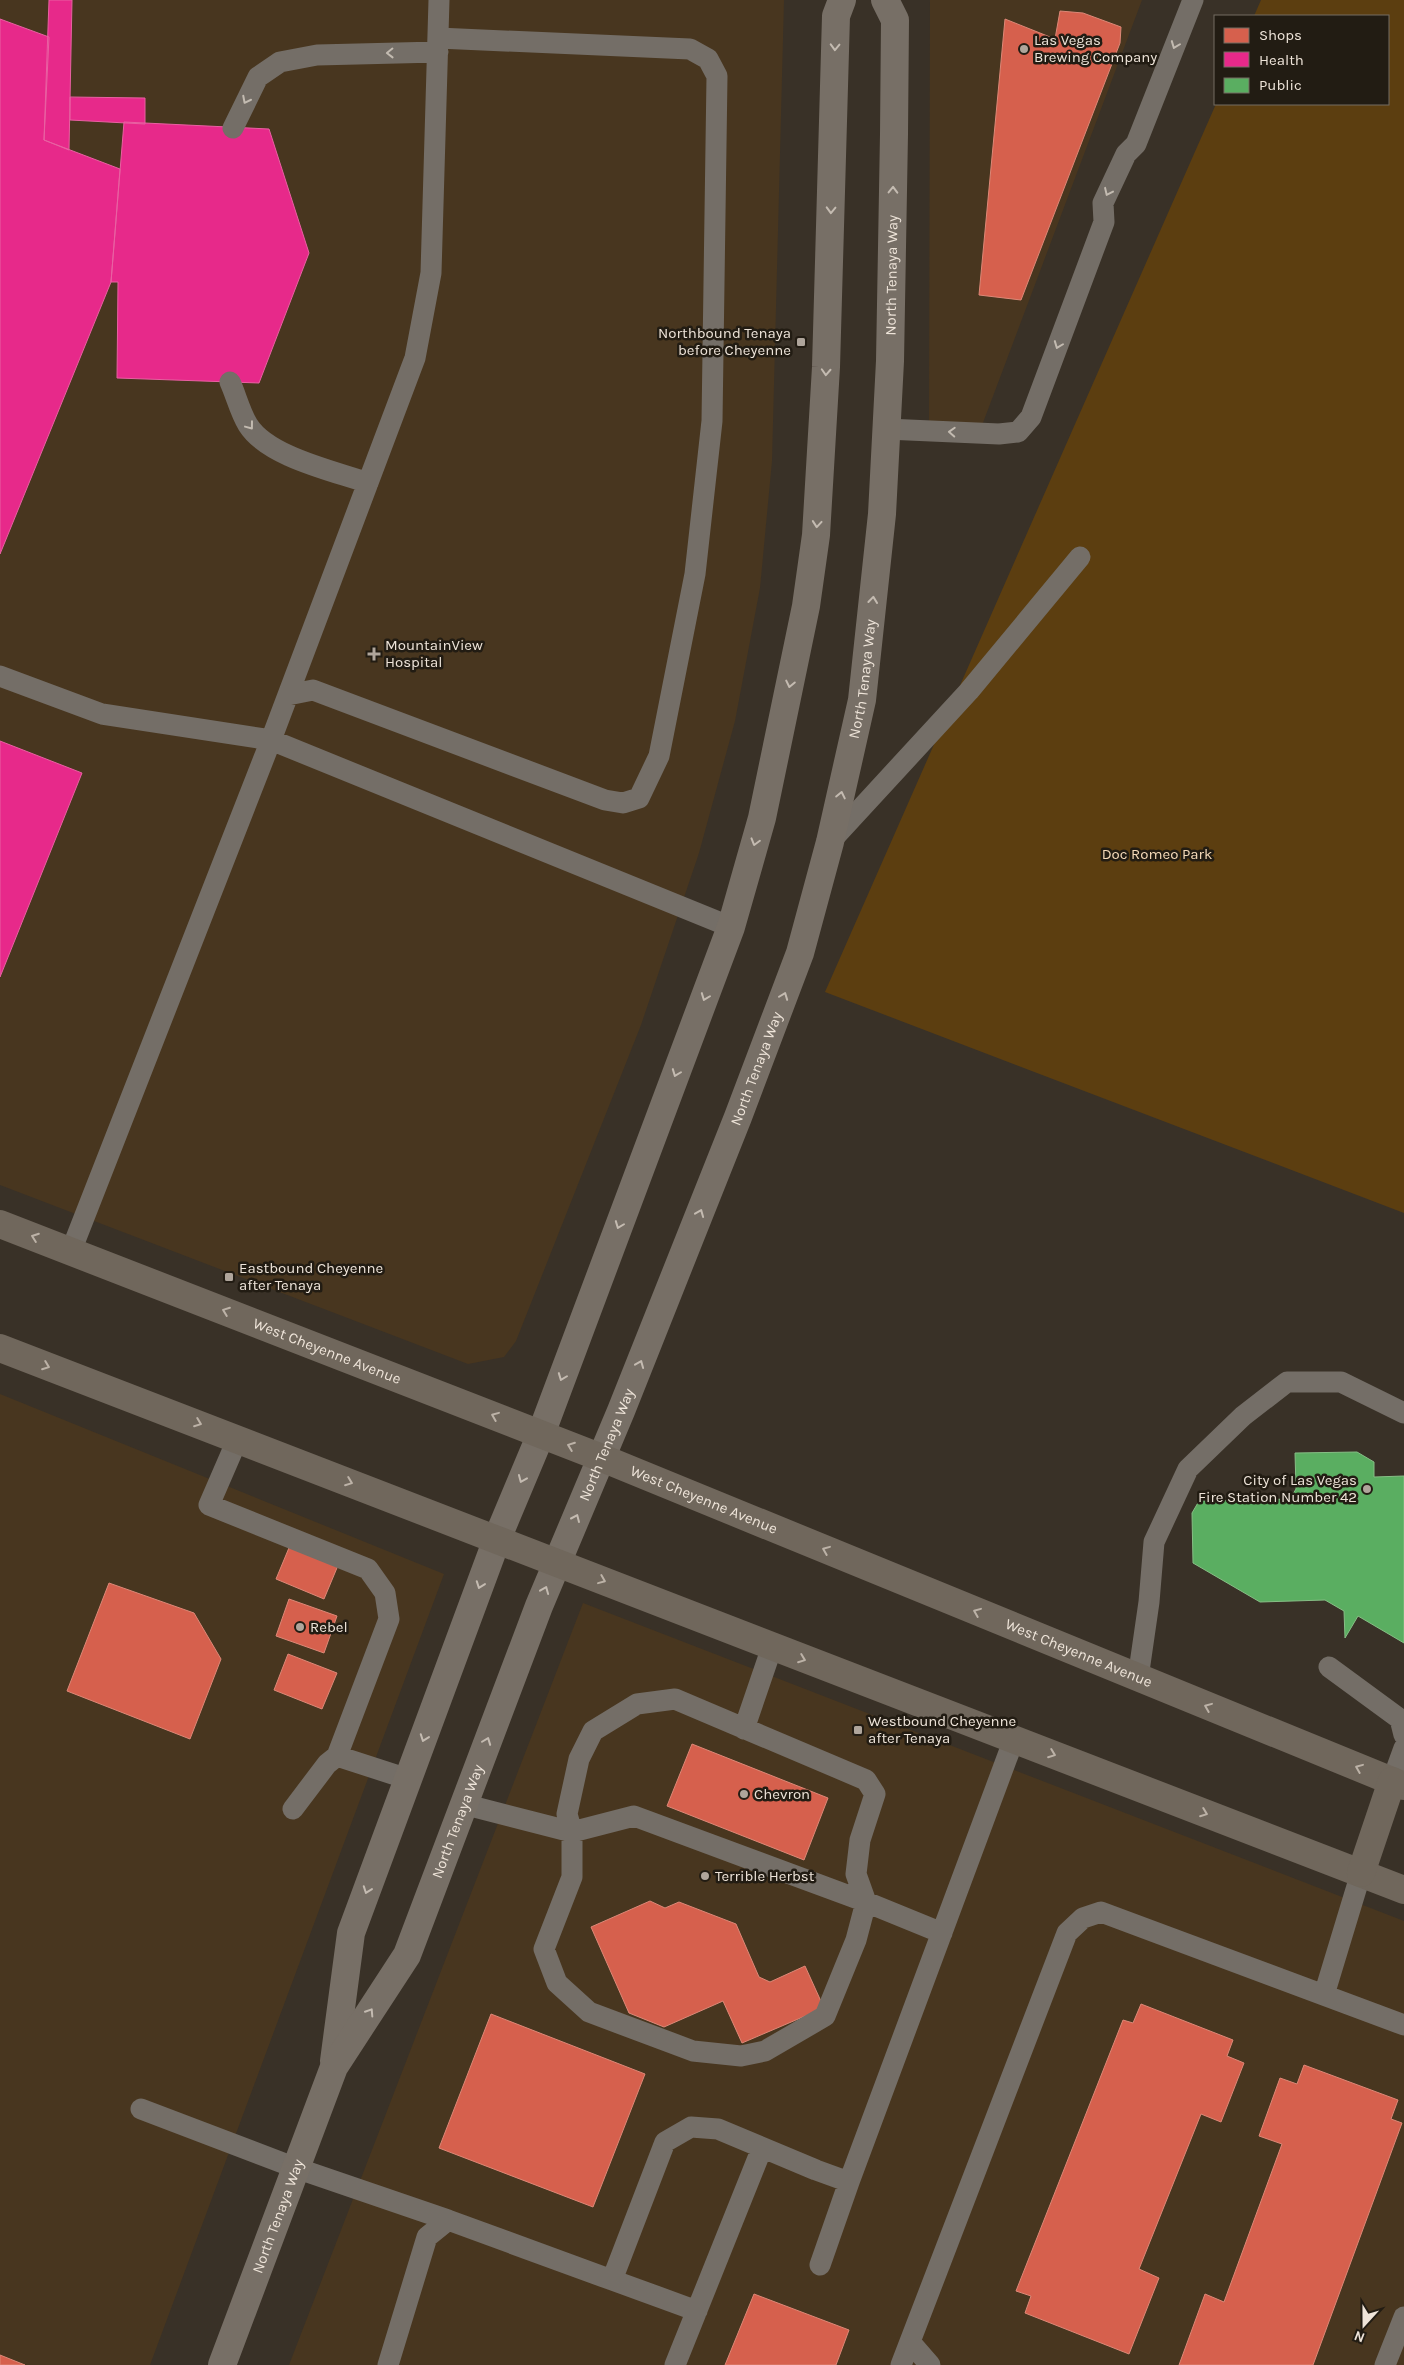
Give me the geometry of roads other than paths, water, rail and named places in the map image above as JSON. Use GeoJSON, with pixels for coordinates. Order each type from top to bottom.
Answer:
{"type":"FeatureCollection","features":[{"type":"Feature","properties":{"kind":"main road","name":"North Tenaya Way"},"geometry":{"type":"LineString","coordinates":[[334,2067],[351,1933],[497,1540],[541,1434],[731,927],[762,818],[806,606],[816,535],[826,358],[836,16],[842,0]]}},
{"type":"Feature","properties":{"kind":"main road","name":"North Tenaya Way"},"geometry":{"type":"LineString","coordinates":[[222,2365],[334,2067],[407,1955],[556,1562],[602,1458],[735,1126],[793,972],[830,842],[862,700],[882,514],[892,307],[895,20],[885,0]]}},
{"type":"Feature","properties":{"kind":"main road","name":"West Cheyenne Avenue"},"geometry":{"type":"LineString","coordinates":[[0,1224],[602,1458],[1398,1783]]}},
{"type":"Feature","properties":{"kind":"main road"},"geometry":{"type":"LineString","coordinates":[[0,1348],[238,1438],[772,1647],[1404,1890]]}},
{"type":"Feature","properties":{"kind":"main road"},"geometry":{"type":"LineString","coordinates":[[1361,1873],[1398,1783]]}},
{"type":"Feature","properties":{"kind":"lane"},"geometry":{"type":"LineString","coordinates":[[71,1250],[271,740],[415,358],[432,273],[440,0]]}},
{"type":"Feature","properties":{"kind":"lane"},"geometry":{"type":"LineString","coordinates":[[886,429],[999,434],[1018,432],[1031,417],[1104,222],[1103,203],[1126,154],[1136,144],[1193,0]]}},
{"type":"Feature","properties":{"kind":"lane"},"geometry":{"type":"LineString","coordinates":[[232,128],[258,78],[280,62],[317,55],[438,45],[690,49],[708,59],[717,76],[712,421],[695,574],[659,756],[639,798],[622,803],[605,800],[313,690],[288,695]]}},
{"type":"Feature","properties":{"kind":"lane"},"geometry":{"type":"LineString","coordinates":[[230,382],[248,425],[268,444],[291,456],[368,483]]}},
{"type":"Feature","properties":{"kind":"lane"},"geometry":{"type":"LineString","coordinates":[[830,842],[969,691],[1080,557]]}},
{"type":"Feature","properties":{"kind":"lane"},"geometry":{"type":"LineString","coordinates":[[0,676],[102,714],[271,740],[731,927]]}},
{"type":"Feature","properties":{"kind":"lane"},"geometry":{"type":"LineString","coordinates":[[1138,1678],[1149,1602],[1154,1542],[1188,1469],[1243,1416],[1287,1382],[1340,1382],[1404,1413]]}},
{"type":"Feature","properties":{"kind":"lane"},"geometry":{"type":"LineString","coordinates":[[238,1438],[210,1505],[368,1569],[385,1593],[389,1619],[337,1756],[327,1764],[292,1809]]}},
{"type":"Feature","properties":{"kind":"lane"},"geometry":{"type":"LineString","coordinates":[[744,1728],[772,1647]]}},
{"type":"Feature","properties":{"kind":"lane"},"geometry":{"type":"LineString","coordinates":[[1329,1667],[1400,1720],[1404,1735]]}},
{"type":"Feature","properties":{"kind":"lane"},"geometry":{"type":"LineString","coordinates":[[675,1699],[866,1780],[875,1794],[860,1840],[856,1874],[866,1902],[856,1940],[824,2016],[765,2051],[741,2056],[694,2051],[589,2012],[556,1983],[544,1949],[572,1877],[572,1832],[568,1814],[579,1758],[593,1731],[638,1704],[675,1699]]}},
{"type":"Feature","properties":{"kind":"lane"},"geometry":{"type":"LineString","coordinates":[[820,2265],[849,2182],[1014,1739]]}},
{"type":"Feature","properties":{"kind":"lane"},"geometry":{"type":"LineString","coordinates":[[1398,1783],[1404,1748]]}},
{"type":"Feature","properties":{"kind":"lane"},"geometry":{"type":"LineString","coordinates":[[337,1756],[408,1779]]}},
{"type":"Feature","properties":{"kind":"lane"},"geometry":{"type":"LineString","coordinates":[[463,1804],[572,1832],[634,1816],[866,1902],[942,1933]]}},
{"type":"Feature","properties":{"kind":"lane"},"geometry":{"type":"LineString","coordinates":[[1324,1995],[1361,1873]]}},
{"type":"Feature","properties":{"kind":"lane"},"geometry":{"type":"LineString","coordinates":[[901,2365],[1067,1933],[1083,1918],[1101,1912],[1404,2025]]}},
{"type":"Feature","properties":{"kind":"lane"},"geometry":{"type":"LineString","coordinates":[[141,2109],[296,2168],[448,2220],[697,2311]]}},
{"type":"Feature","properties":{"kind":"lane"},"geometry":{"type":"LineString","coordinates":[[612,2280],[665,2142],[691,2127],[718,2129],[849,2182]]}},
{"type":"Feature","properties":{"kind":"lane"},"geometry":{"type":"LineString","coordinates":[[675,2365],[762,2148]]}},
{"type":"Feature","properties":{"kind":"lane"},"geometry":{"type":"LineString","coordinates":[[388,2365],[427,2236],[448,2220]]}},
{"type":"Feature","properties":{"kind":"lane"},"geometry":{"type":"LineString","coordinates":[[1386,2365],[1404,2317]]}},
{"type":"Feature","properties":{"kind":"lane"},"geometry":{"type":"LineString","coordinates":[[910,2342],[930,2365]]}},
{"type":"Feature","properties":{"kind":"place","name":"Las Vegas Brewing Company"},"geometry":{"type":"Point","coordinates":[1024,49]}},
{"type":"Feature","properties":{"kind":"place","name":"Northbound Tenaya before Cheyenne"},"geometry":{"type":"Point","coordinates":[801,342]}},
{"type":"Feature","properties":{"kind":"place","name":"MountainView Hospital"},"geometry":{"type":"Point","coordinates":[374,654]}},
{"type":"Feature","properties":{"kind":"place","name":"Eastbound Cheyenne after Tenaya"},"geometry":{"type":"Point","coordinates":[229,1277]}},
{"type":"Feature","properties":{"kind":"place","name":"City of Las Vegas Fire Station Number 42"},"geometry":{"type":"Point","coordinates":[1367,1489]}},
{"type":"Feature","properties":{"kind":"place","name":"Rebel"},"geometry":{"type":"Point","coordinates":[300,1627]}},
{"type":"Feature","properties":{"kind":"place","name":"Westbound Cheyenne after Tenaya"},"geometry":{"type":"Point","coordinates":[858,1730]}},
{"type":"Feature","properties":{"kind":"place","name":"Chevron"},"geometry":{"type":"Point","coordinates":[744,1794]}},
{"type":"Feature","properties":{"kind":"place","name":"Terrible Herbst"},"geometry":{"type":"Point","coordinates":[705,1876]}},
{"type":"Feature","properties":{"kind":"park label","name":"Doc Romeo Park"},"geometry":{"type":"Point","coordinates":[1157,854]}}]}
